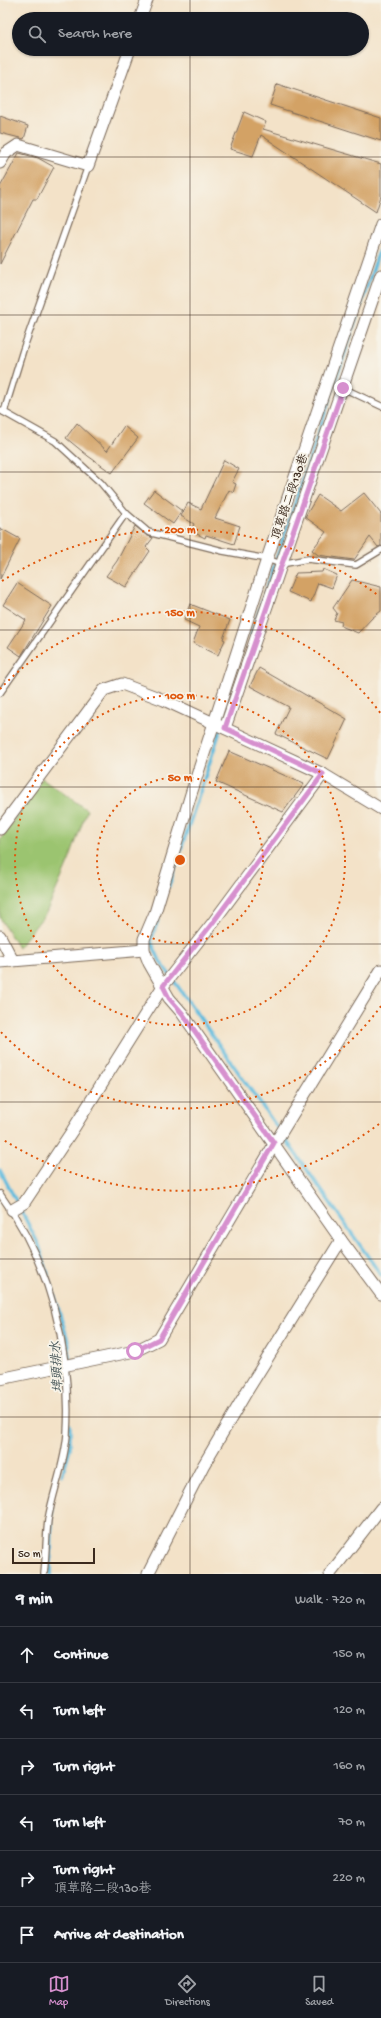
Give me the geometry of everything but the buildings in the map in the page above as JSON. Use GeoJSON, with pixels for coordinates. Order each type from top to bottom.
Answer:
{"type":"FeatureCollection","features":[{"type":"Feature","properties":{"kind":"street"},"geometry":{"type":"LineString","coordinates":[[143,12],[147,0]]}},
{"type":"Feature","properties":{"kind":"street"},"geometry":{"type":"LineString","coordinates":[[0,163],[6,153],[18,145],[88,166],[127,56]]}},
{"type":"Feature","properties":{"kind":"street"},"geometry":{"type":"LineString","coordinates":[[381,224],[267,559],[220,726],[155,913],[144,939],[144,950],[149,963],[169,998],[182,1013],[341,1240],[381,1294]]}},
{"type":"Feature","properties":{"kind":"street","name":"頂草路二段130巷"},"geometry":{"type":"LineString","coordinates":[[220,726],[282,564],[381,275]]}},
{"type":"Feature","properties":{"kind":"street"},"geometry":{"type":"LineString","coordinates":[[0,829],[104,690],[122,684],[164,700],[323,774],[381,809]]}},
{"type":"Feature","properties":{"kind":"street"},"geometry":{"type":"LineString","coordinates":[[12,1210],[24,1203],[72,1131],[163,986],[211,925],[323,774]]}},
{"type":"Feature","properties":{"kind":"street"},"geometry":{"type":"LineString","coordinates":[[0,936],[14,961]]}},
{"type":"Feature","properties":{"kind":"street"},"geometry":{"type":"LineString","coordinates":[[0,962],[144,950]]}},
{"type":"Feature","properties":{"kind":"street"},"geometry":{"type":"LineString","coordinates":[[0,1379],[71,1366],[135,1351],[159,1339],[274,1143],[381,970]]}},
{"type":"Feature","properties":{"kind":"street"},"geometry":{"type":"LineString","coordinates":[[148,1574],[203,1466],[247,1391],[341,1240]]}},
{"type":"Feature","properties":{"kind":"street"},"geometry":{"type":"LineString","coordinates":[[330,1574],[381,1508]]}},
{"type":"Feature","properties":{"kind":"lane"},"geometry":{"type":"LineString","coordinates":[[88,166],[2,411],[55,441],[101,483],[126,513],[148,532],[216,550],[267,559],[282,564],[308,559],[356,565],[381,550]]}},
{"type":"Feature","properties":{"kind":"lane"},"geometry":{"type":"LineString","coordinates":[[343,388],[381,406]]}},
{"type":"Feature","properties":{"kind":"lane"},"geometry":{"type":"LineString","coordinates":[[0,693],[126,513]]}},
{"type":"Feature","properties":{"kind":"lane"},"geometry":{"type":"LineString","coordinates":[[0,1194],[12,1210],[44,1272],[71,1366],[67,1435],[48,1520],[44,1574]]}},
{"type":"Feature","properties":{"kind":"green space"},"geometry":{"type":"Polygon","coordinates":[[[42,778],[87,810],[69,861],[46,913],[18,948],[0,918],[0,840],[42,778]]]}},
{"type":"Feature","properties":{"kind":"waterway"},"geometry":{"type":"LineString","coordinates":[[251,635],[381,245]]}},
{"type":"Feature","properties":{"kind":"waterway"},"geometry":{"type":"LineString","coordinates":[[169,886],[221,728]]}},
{"type":"Feature","properties":{"kind":"waterway"},"geometry":{"type":"LineString","coordinates":[[158,920],[151,941],[160,961],[381,1275]]}},
{"type":"Feature","properties":{"kind":"waterway","name":"埤頭排水"},"geometry":{"type":"LineString","coordinates":[[0,1170],[39,1245],[69,1344],[70,1391]]}},
{"type":"Feature","properties":{"kind":"waterway","name":"埤頭排水"},"geometry":{"type":"LineString","coordinates":[[62,1476],[70,1448],[70,1425]]}},
{"type":"Feature","properties":{"kind":"waterway","name":"埤頭排水"},"geometry":{"type":"LineString","coordinates":[[51,1574],[52,1508]]}},
{"type":"Feature","properties":{"kind":"route"},"geometry":{"type":"LineString","coordinates":[[135,1351],[159,1339],[274,1143],[182,1013],[169,998],[163,986],[211,925],[323,774],[225,728],[343,388]]}}]}
